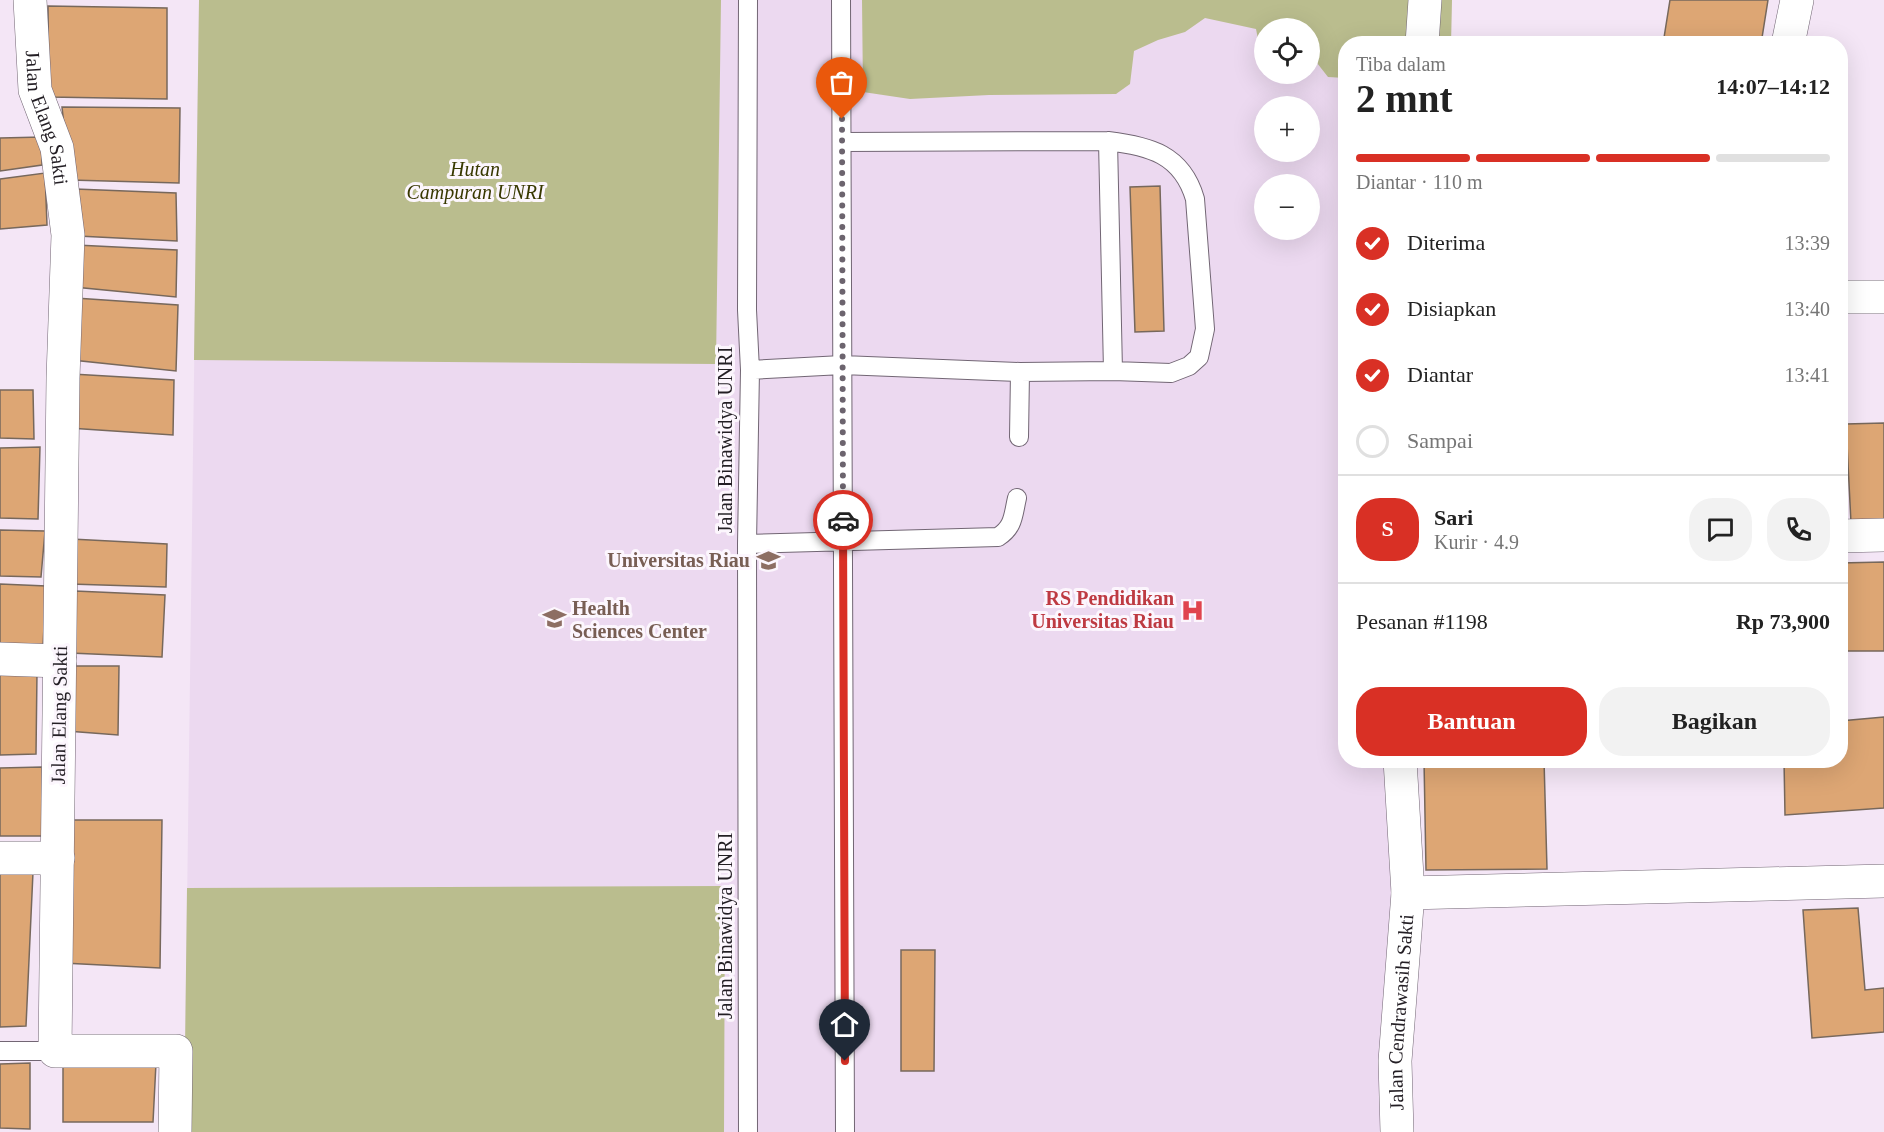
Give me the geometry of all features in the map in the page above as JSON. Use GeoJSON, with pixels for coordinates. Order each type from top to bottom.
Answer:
{"type":"FeatureCollection","features":[{"type":"Feature","properties":{"kind":"street","name":"Jalan Elang Sakti"},"geometry":{"type":"LineString","coordinates":[[30,0],[35,90],[57,148],[68,235],[63,378],[55,1051]]}},
{"type":"Feature","properties":{"kind":"street"},"geometry":{"type":"LineString","coordinates":[[1423,36],[1425,0]]}},
{"type":"Feature","properties":{"kind":"street"},"geometry":{"type":"LineString","coordinates":[[1790,36],[1797,0]]}},
{"type":"Feature","properties":{"kind":"street"},"geometry":{"type":"LineString","coordinates":[[1848,297],[1884,297]]}},
{"type":"Feature","properties":{"kind":"street"},"geometry":{"type":"LineString","coordinates":[[1848,536],[1884,535]]}},
{"type":"Feature","properties":{"kind":"street"},"geometry":{"type":"LineString","coordinates":[[0,659],[60,661]]}},
{"type":"Feature","properties":{"kind":"street","name":"Jalan Cendrawasih Sakti"},"geometry":{"type":"LineString","coordinates":[[1397,1132],[1395,1061],[1408,893],[1400,768]]}},
{"type":"Feature","properties":{"kind":"street"},"geometry":{"type":"LineString","coordinates":[[0,858],[58,858]]}},
{"type":"Feature","properties":{"kind":"street"},"geometry":{"type":"LineString","coordinates":[[1408,893],[1884,881]]}},
{"type":"Feature","properties":{"kind":"street"},"geometry":{"type":"LineString","coordinates":[[55,1051],[176,1051],[175,1132]]}},
{"type":"Feature","properties":{"kind":"lane","name":"Jalan Binawidya UNRI"},"geometry":{"type":"LineString","coordinates":[[748,0],[747,310],[750,369],[747,544],[748,1132]]}},
{"type":"Feature","properties":{"kind":"lane"},"geometry":{"type":"LineString","coordinates":[[842,0],[845,1132]]}},
{"type":"Feature","properties":{"kind":"lane"},"geometry":{"type":"LineString","coordinates":[[750,369],[842,365],[1020,372],[1171,373],[1189,366],[1199,357],[1205,329],[1195,199],[1191,185],[1181,170],[1158,152],[1138,145],[1108,141],[842,142]]}},
{"type":"Feature","properties":{"kind":"lane"},"geometry":{"type":"LineString","coordinates":[[1108,141],[1113,371]]}},
{"type":"Feature","properties":{"kind":"lane"},"geometry":{"type":"LineString","coordinates":[[1019,437],[1020,372]]}},
{"type":"Feature","properties":{"kind":"lane"},"geometry":{"type":"LineString","coordinates":[[747,544],[998,537],[1011,525],[1017,498]]}},
{"type":"Feature","properties":{"kind":"lane"},"geometry":{"type":"LineString","coordinates":[[0,1051],[55,1051]]}},
{"type":"Feature","properties":{"kind":"shaded area","name":"Universitas Riau"},"geometry":{"type":"Polygon","coordinates":[[[199,0],[1452,0],[1451,36],[1338,36],[1338,768],[1408,768],[1400,1132],[184,1132],[199,0]]]}},
{"type":"Feature","properties":{"kind":"green space","name":"Hutan Campuran UNRI"},"geometry":{"type":"Polygon","coordinates":[[[199,0],[721,0],[716,364],[194,360],[199,0]]]}},
{"type":"Feature","properties":{"kind":"green space"},"geometry":{"type":"Polygon","coordinates":[[[862,0],[1452,0],[1451,36],[1338,36],[1338,78],[1328,77],[1320,67],[1320,18],[1254,18],[1254,29],[1205,18],[1185,32],[1158,40],[1134,51],[1130,84],[1116,94],[989,95],[910,99],[863,92],[862,0]]]}},
{"type":"Feature","properties":{"kind":"green space"},"geometry":{"type":"Polygon","coordinates":[[[725,886],[724,1132],[184,1132],[187,888],[725,886]]]}},
{"type":"Feature","properties":{"kind":"building"},"geometry":{"type":"Polygon","coordinates":[[[1670,0],[1768,0],[1762,36],[1664,36],[1670,0]]]}},
{"type":"Feature","properties":{"kind":"building"},"geometry":{"type":"Polygon","coordinates":[[[48,6],[167,8],[167,99],[49,97],[48,6]]]}},
{"type":"Feature","properties":{"kind":"building"},"geometry":{"type":"Polygon","coordinates":[[[62,107],[180,108],[179,183],[70,180],[62,107]]]}},
{"type":"Feature","properties":{"kind":"building"},"geometry":{"type":"Polygon","coordinates":[[[42,137],[42,165],[0,171],[0,138],[42,137]]]}},
{"type":"Feature","properties":{"kind":"building"},"geometry":{"type":"Polygon","coordinates":[[[45,173],[47,225],[0,229],[0,179],[45,173]]]}},
{"type":"Feature","properties":{"kind":"building"},"geometry":{"type":"Polygon","coordinates":[[[1160,186],[1164,331],[1135,332],[1130,187],[1160,186]]]}},
{"type":"Feature","properties":{"kind":"building"},"geometry":{"type":"Polygon","coordinates":[[[75,189],[176,193],[177,241],[78,236],[75,189]]]}},
{"type":"Feature","properties":{"kind":"building"},"geometry":{"type":"Polygon","coordinates":[[[76,245],[177,250],[176,297],[74,287],[76,245]]]}},
{"type":"Feature","properties":{"kind":"building"},"geometry":{"type":"Polygon","coordinates":[[[75,298],[178,305],[176,371],[72,360],[75,298]]]}},
{"type":"Feature","properties":{"kind":"building"},"geometry":{"type":"Polygon","coordinates":[[[72,374],[174,380],[173,435],[69,428],[72,374]]]}},
{"type":"Feature","properties":{"kind":"building"},"geometry":{"type":"Polygon","coordinates":[[[0,390],[33,390],[34,439],[0,438],[0,390]]]}},
{"type":"Feature","properties":{"kind":"building"},"geometry":{"type":"Polygon","coordinates":[[[1884,423],[1884,521],[1851,523],[1848,424],[1884,423]]]}},
{"type":"Feature","properties":{"kind":"building"},"geometry":{"type":"Polygon","coordinates":[[[40,447],[38,519],[0,518],[0,448],[40,447]]]}},
{"type":"Feature","properties":{"kind":"building"},"geometry":{"type":"Polygon","coordinates":[[[0,530],[45,531],[41,577],[0,576],[0,530]]]}},
{"type":"Feature","properties":{"kind":"building"},"geometry":{"type":"Polygon","coordinates":[[[71,539],[167,544],[166,587],[70,584],[71,539]]]}},
{"type":"Feature","properties":{"kind":"building"},"geometry":{"type":"Polygon","coordinates":[[[1884,562],[1884,651],[1848,651],[1848,563],[1884,562]]]}},
{"type":"Feature","properties":{"kind":"building"},"geometry":{"type":"Polygon","coordinates":[[[0,584],[46,586],[43,647],[0,646],[0,584]]]}},
{"type":"Feature","properties":{"kind":"building"},"geometry":{"type":"Polygon","coordinates":[[[75,591],[165,595],[162,657],[70,653],[75,591]]]}},
{"type":"Feature","properties":{"kind":"building"},"geometry":{"type":"Polygon","coordinates":[[[70,666],[119,666],[118,735],[67,731],[70,666]]]}},
{"type":"Feature","properties":{"kind":"building"},"geometry":{"type":"Polygon","coordinates":[[[37,672],[36,754],[0,755],[0,673],[37,672]]]}},
{"type":"Feature","properties":{"kind":"building"},"geometry":{"type":"Polygon","coordinates":[[[1884,717],[1884,808],[1785,815],[1784,768],[1848,768],[1848,720],[1884,717]]]}},
{"type":"Feature","properties":{"kind":"building"},"geometry":{"type":"Polygon","coordinates":[[[42,767],[42,836],[0,836],[0,768],[42,767]]]}},
{"type":"Feature","properties":{"kind":"building"},"geometry":{"type":"Polygon","coordinates":[[[1424,768],[1544,768],[1547,869],[1426,870],[1424,768]]]}},
{"type":"Feature","properties":{"kind":"building"},"geometry":{"type":"Polygon","coordinates":[[[64,820],[162,820],[160,968],[63,963],[64,820]]]}},
{"type":"Feature","properties":{"kind":"building"},"geometry":{"type":"Polygon","coordinates":[[[0,872],[33,872],[26,1026],[0,1027],[0,872]]]}},
{"type":"Feature","properties":{"kind":"building"},"geometry":{"type":"Polygon","coordinates":[[[1858,908],[1865,990],[1884,988],[1884,1032],[1812,1038],[1803,910],[1858,908]]]}},
{"type":"Feature","properties":{"kind":"building"},"geometry":{"type":"Polygon","coordinates":[[[901,950],[935,950],[934,1071],[901,1071],[901,950]]]}},
{"type":"Feature","properties":{"kind":"building"},"geometry":{"type":"Polygon","coordinates":[[[30,1063],[30,1129],[0,1128],[0,1064],[30,1063]]]}},
{"type":"Feature","properties":{"kind":"building"},"geometry":{"type":"Polygon","coordinates":[[[63,1063],[156,1063],[153,1122],[63,1122],[63,1063]]]}},
{"type":"Feature","properties":{"kind":"way so far"},"geometry":{"type":"LineString","coordinates":[[842,119],[843,520]]}},
{"type":"Feature","properties":{"kind":"place","name":"Universitas Riau"},"geometry":{"type":"Point","coordinates":[768,560]}},
{"type":"Feature","properties":{"kind":"place","name":"RS Pendidikan Universitas Riau"},"geometry":{"type":"Point","coordinates":[1192,610]}},
{"type":"Feature","properties":{"kind":"place","name":"Health Sciences Center"},"geometry":{"type":"Point","coordinates":[554,619]}},
{"type":"Feature","properties":{"kind":"route"},"geometry":{"type":"LineString","coordinates":[[843,520],[845,1061]]}}]}
